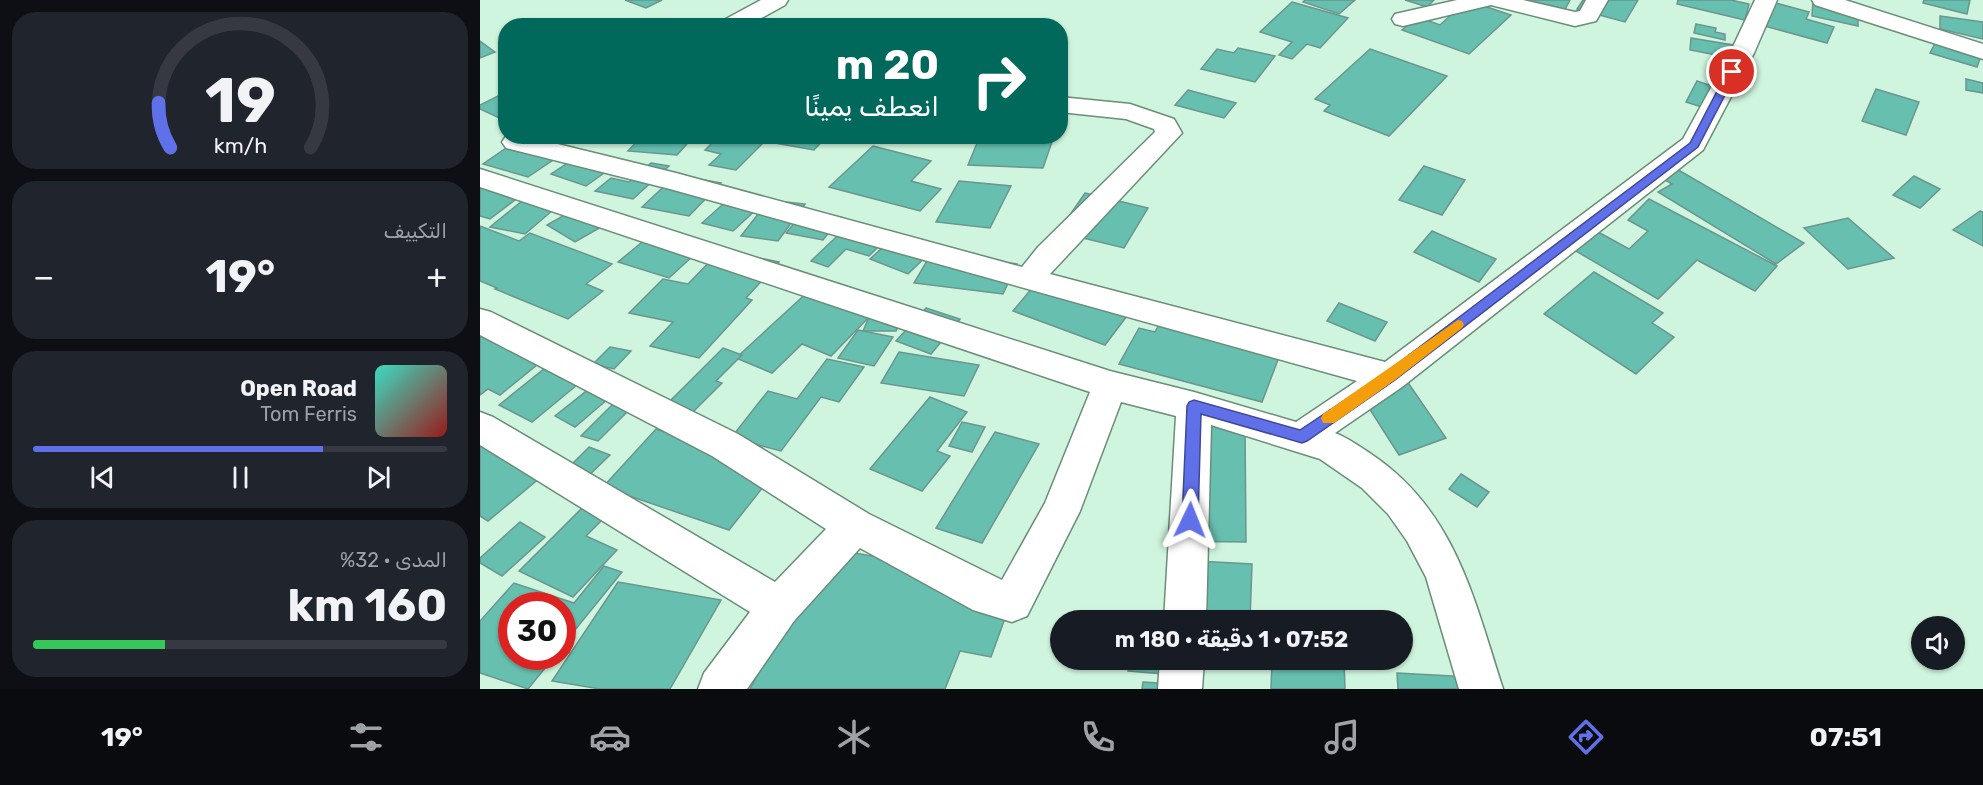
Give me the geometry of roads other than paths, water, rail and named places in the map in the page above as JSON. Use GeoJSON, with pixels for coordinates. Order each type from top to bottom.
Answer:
{"type":"FeatureCollection","features":[{"type":"Feature","properties":{"kind":"street"},"geometry":{"type":"LineString","coordinates":[[744,18],[777,0]]}},
{"type":"Feature","properties":{"kind":"street"},"geometry":{"type":"LineString","coordinates":[[1402,19],[1486,0]]}},
{"type":"Feature","properties":{"kind":"street"},"geometry":{"type":"LineString","coordinates":[[1496,0],[1575,19],[1588,16],[1597,0]]}},
{"type":"Feature","properties":{"kind":"street"},"geometry":{"type":"LineString","coordinates":[[1823,0],[1983,52]]}},
{"type":"Feature","properties":{"kind":"street"},"geometry":{"type":"LineString","coordinates":[[1302,437],[1390,376],[1694,144],[1705,128],[1760,1]]}},
{"type":"Feature","properties":{"kind":"street"},"geometry":{"type":"LineString","coordinates":[[1029,280],[1049,254],[1169,133],[1165,124],[1130,112],[1068,105]]}},
{"type":"Feature","properties":{"kind":"street"},"geometry":{"type":"LineString","coordinates":[[498,154],[676,182],[1029,280],[1390,376]]}},
{"type":"Feature","properties":{"kind":"street"},"geometry":{"type":"LineString","coordinates":[[498,154],[1110,385],[1194,406],[1331,447],[1375,477],[1402,502],[1421,528],[1445,573],[1481,689]]}},
{"type":"Feature","properties":{"kind":"street"},"geometry":{"type":"LineString","coordinates":[[480,321],[725,445],[855,526],[988,596],[1012,602],[1060,511],[1110,385]]}},
{"type":"Feature","properties":{"kind":"street"},"geometry":{"type":"LineString","coordinates":[[1185,610],[1194,406]]}},
{"type":"Feature","properties":{"kind":"street"},"geometry":{"type":"LineString","coordinates":[[480,427],[780,608]]}},
{"type":"Feature","properties":{"kind":"street"},"geometry":{"type":"LineString","coordinates":[[720,689],[780,608],[855,526]]}},
{"type":"Feature","properties":{"kind":"street"},"geometry":{"type":"LineString","coordinates":[[1180,689],[1181,670]]}}]}
